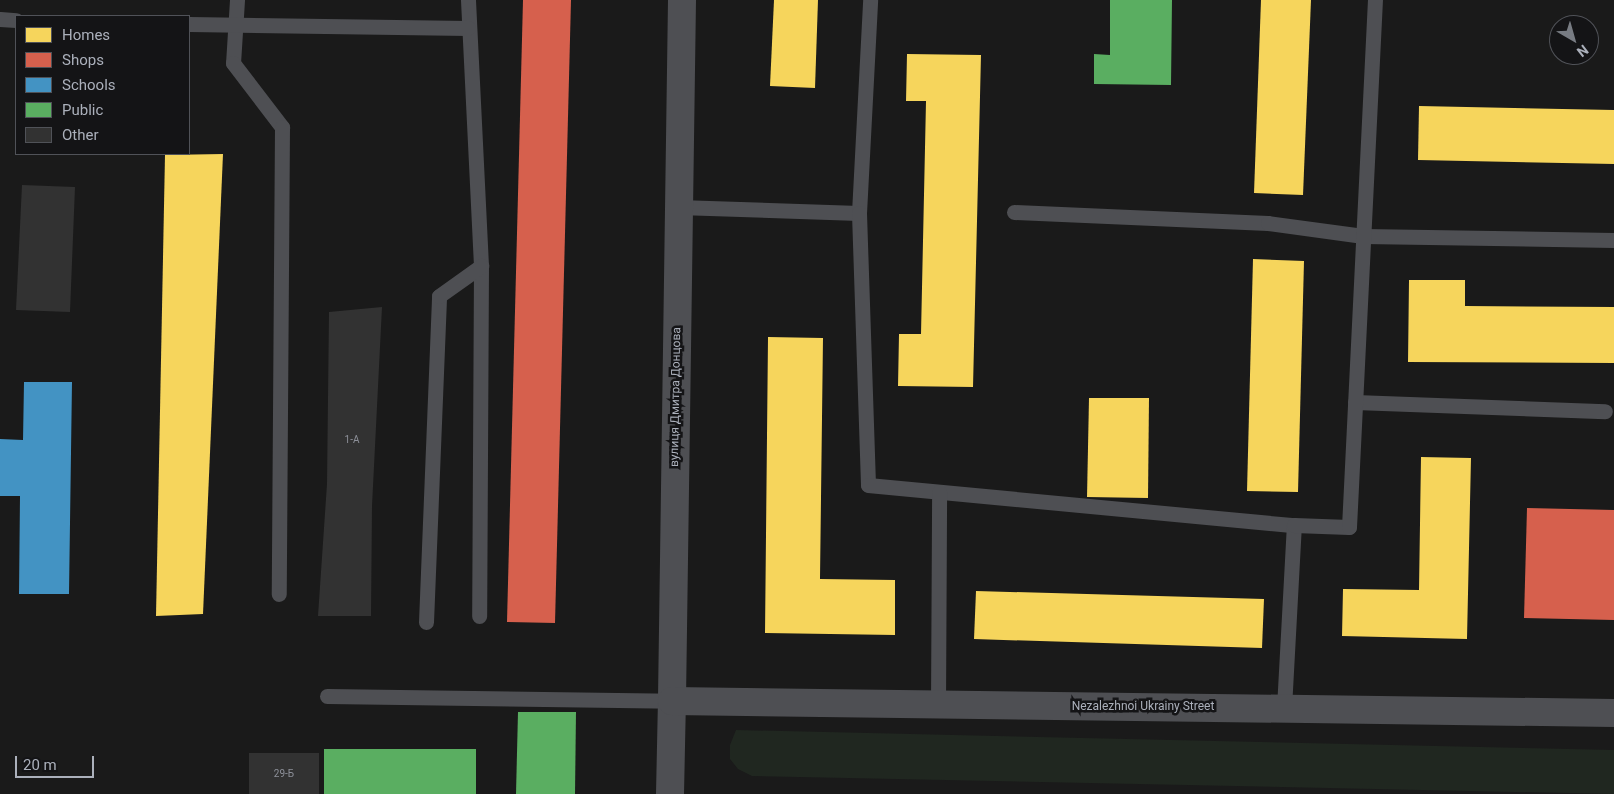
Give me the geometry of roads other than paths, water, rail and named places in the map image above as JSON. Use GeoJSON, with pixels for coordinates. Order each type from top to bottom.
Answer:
{"type":"FeatureCollection","features":[{"type":"Feature","properties":{"kind":"street","name":"вулиця Дмитра Донцова"},"geometry":{"type":"LineString","coordinates":[[670,794],[682,0]]}},
{"type":"Feature","properties":{"kind":"street","name":"Nezalezhnoi Ukrainy Street"},"geometry":{"type":"LineString","coordinates":[[672,701],[938,706],[1284,708],[1614,713]]}},
{"type":"Feature","properties":{"kind":"lane"},"geometry":{"type":"LineString","coordinates":[[237,0],[233,63],[282,126],[279,594]]}},
{"type":"Feature","properties":{"kind":"lane"},"geometry":{"type":"LineString","coordinates":[[468,0],[481,266],[478,616]]}},
{"type":"Feature","properties":{"kind":"lane"},"geometry":{"type":"LineString","coordinates":[[870,0],[859,213],[868,485],[1294,525],[1349,527],[1375,0]]}},
{"type":"Feature","properties":{"kind":"lane"},"geometry":{"type":"LineString","coordinates":[[0,20],[15,20]]}},
{"type":"Feature","properties":{"kind":"lane"},"geometry":{"type":"LineString","coordinates":[[190,24],[468,28]]}},
{"type":"Feature","properties":{"kind":"lane"},"geometry":{"type":"LineString","coordinates":[[678,207],[859,213]]}},
{"type":"Feature","properties":{"kind":"lane"},"geometry":{"type":"LineString","coordinates":[[1014,212],[1268,223],[1363,236],[1614,240]]}},
{"type":"Feature","properties":{"kind":"lane"},"geometry":{"type":"LineString","coordinates":[[426,622],[439,296],[481,266]]}},
{"type":"Feature","properties":{"kind":"lane"},"geometry":{"type":"LineString","coordinates":[[1355,402],[1605,411]]}},
{"type":"Feature","properties":{"kind":"lane"},"geometry":{"type":"LineString","coordinates":[[938,492],[938,706]]}},
{"type":"Feature","properties":{"kind":"lane"},"geometry":{"type":"LineString","coordinates":[[1284,708],[1294,525]]}},
{"type":"Feature","properties":{"kind":"lane"},"geometry":{"type":"LineString","coordinates":[[328,696],[672,701]]}}]}
